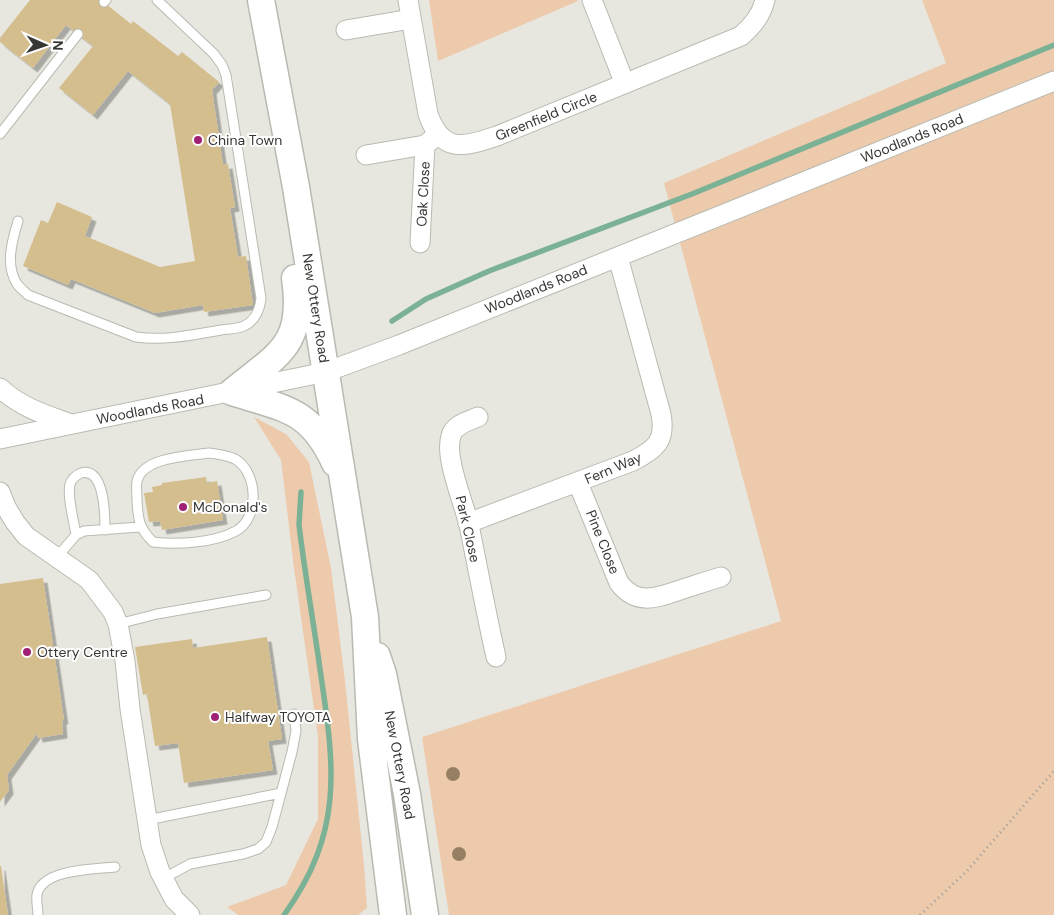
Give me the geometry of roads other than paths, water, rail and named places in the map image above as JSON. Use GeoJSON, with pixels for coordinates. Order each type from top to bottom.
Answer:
{"type":"FeatureCollection","features":[{"type":"Feature","properties":{"kind":"main road","name":"New Ottery Road"},"geometry":{"type":"LineString","coordinates":[[261,0],[296,187],[365,617],[371,739],[393,915]]}},
{"type":"Feature","properties":{"kind":"main road"},"geometry":{"type":"LineString","coordinates":[[232,392],[278,354],[288,344],[295,329],[298,314],[291,229],[296,187]]}},
{"type":"Feature","properties":{"kind":"main road"},"geometry":{"type":"LineString","coordinates":[[232,392],[290,411],[310,424],[326,445],[344,484]]}},
{"type":"Feature","properties":{"kind":"main road","name":"New Ottery Road"},"geometry":{"type":"LineString","coordinates":[[365,617],[383,674],[407,794],[425,915]]}},
{"type":"Feature","properties":{"kind":"street"},"geometry":{"type":"LineString","coordinates":[[366,155],[431,140],[432,125],[428,114],[408,0]]}},
{"type":"Feature","properties":{"kind":"street"},"geometry":{"type":"LineString","coordinates":[[592,0],[625,84]]}},
{"type":"Feature","properties":{"kind":"street","name":"Greenfield Circle"},"geometry":{"type":"LineString","coordinates":[[431,140],[458,145],[471,145],[741,36],[755,23],[765,0]]}},
{"type":"Feature","properties":{"kind":"street"},"geometry":{"type":"LineString","coordinates":[[346,30],[411,19]]}},
{"type":"Feature","properties":{"kind":"street","name":"Woodlands Road"},"geometry":{"type":"LineString","coordinates":[[0,439],[326,372],[618,257],[1054,81]]}},
{"type":"Feature","properties":{"kind":"street","name":"Oak Close"},"geometry":{"type":"LineString","coordinates":[[420,243],[431,140]]}},
{"type":"Feature","properties":{"kind":"street","name":"Fern Way"},"geometry":{"type":"LineString","coordinates":[[468,522],[578,483],[633,461],[656,446],[662,435],[661,414],[618,257]]}},
{"type":"Feature","properties":{"kind":"street"},"geometry":{"type":"LineString","coordinates":[[0,388],[30,409],[72,424]]}},
{"type":"Feature","properties":{"kind":"street","name":"Park Close"},"geometry":{"type":"LineString","coordinates":[[478,417],[462,423],[451,436],[450,445],[454,472],[468,522],[496,657]]}},
{"type":"Feature","properties":{"kind":"street","name":"Pine Close"},"geometry":{"type":"LineString","coordinates":[[578,483],[620,583],[631,594],[638,597],[655,598],[721,577]]}},
{"type":"Feature","properties":{"kind":"street"},"geometry":{"type":"LineString","coordinates":[[0,492],[15,522],[26,536],[89,580],[113,612],[118,624],[125,661],[130,709],[151,845],[174,899],[190,915]]}},
{"type":"Feature","properties":{"kind":"lane"},"geometry":{"type":"LineString","coordinates":[[18,221],[11,253],[11,266],[17,285],[28,295],[136,337],[152,339],[184,337],[230,329],[244,326],[254,318],[260,308],[261,298],[226,76],[222,65],[214,54],[157,0]]}},
{"type":"Feature","properties":{"kind":"lane"},"geometry":{"type":"LineString","coordinates":[[0,134],[78,34]]}},
{"type":"Feature","properties":{"kind":"lane"},"geometry":{"type":"LineString","coordinates":[[209,453],[236,460],[247,472],[254,507],[249,519],[237,531],[216,538],[167,544],[153,542],[140,527],[137,505],[137,482],[140,473],[146,466],[177,458],[209,453]]}},
{"type":"Feature","properties":{"kind":"lane"},"geometry":{"type":"LineString","coordinates":[[76,535],[70,498],[70,484],[80,474],[88,473],[94,476],[99,483],[104,510],[105,530]]}},
{"type":"Feature","properties":{"kind":"lane"},"geometry":{"type":"LineString","coordinates":[[57,557],[76,535],[84,532],[140,527]]}},
{"type":"Feature","properties":{"kind":"lane"},"geometry":{"type":"LineString","coordinates":[[118,624],[156,614],[266,596]]}},
{"type":"Feature","properties":{"kind":"lane"},"geometry":{"type":"LineString","coordinates":[[164,878],[190,864],[243,854],[258,849],[266,842],[272,827],[292,752],[296,731],[294,714]]}},
{"type":"Feature","properties":{"kind":"lane"},"geometry":{"type":"LineString","coordinates":[[147,820],[281,794]]}},
{"type":"Feature","properties":{"kind":"lane"},"geometry":{"type":"LineString","coordinates":[[38,915],[37,895],[42,885],[52,876],[79,870],[115,867]]}},
{"type":"Feature","properties":{"kind":"waterway"},"geometry":{"type":"LineString","coordinates":[[392,321],[426,299],[489,271],[692,194],[1054,45]]}},
{"type":"Feature","properties":{"kind":"waterway"},"geometry":{"type":"LineString","coordinates":[[284,915],[303,885],[317,856],[330,800],[331,771],[326,710],[299,525],[301,492]]}},
{"type":"Feature","properties":{"kind":"place","name":"China Town"},"geometry":{"type":"Point","coordinates":[198,140]}},
{"type":"Feature","properties":{"kind":"place","name":"McDonald's"},"geometry":{"type":"Point","coordinates":[183,507]}},
{"type":"Feature","properties":{"kind":"place","name":"Ottery Centre"},"geometry":{"type":"Point","coordinates":[27,652]}},
{"type":"Feature","properties":{"kind":"place","name":"Halfway TOYOTA"},"geometry":{"type":"Point","coordinates":[215,717]}}]}
